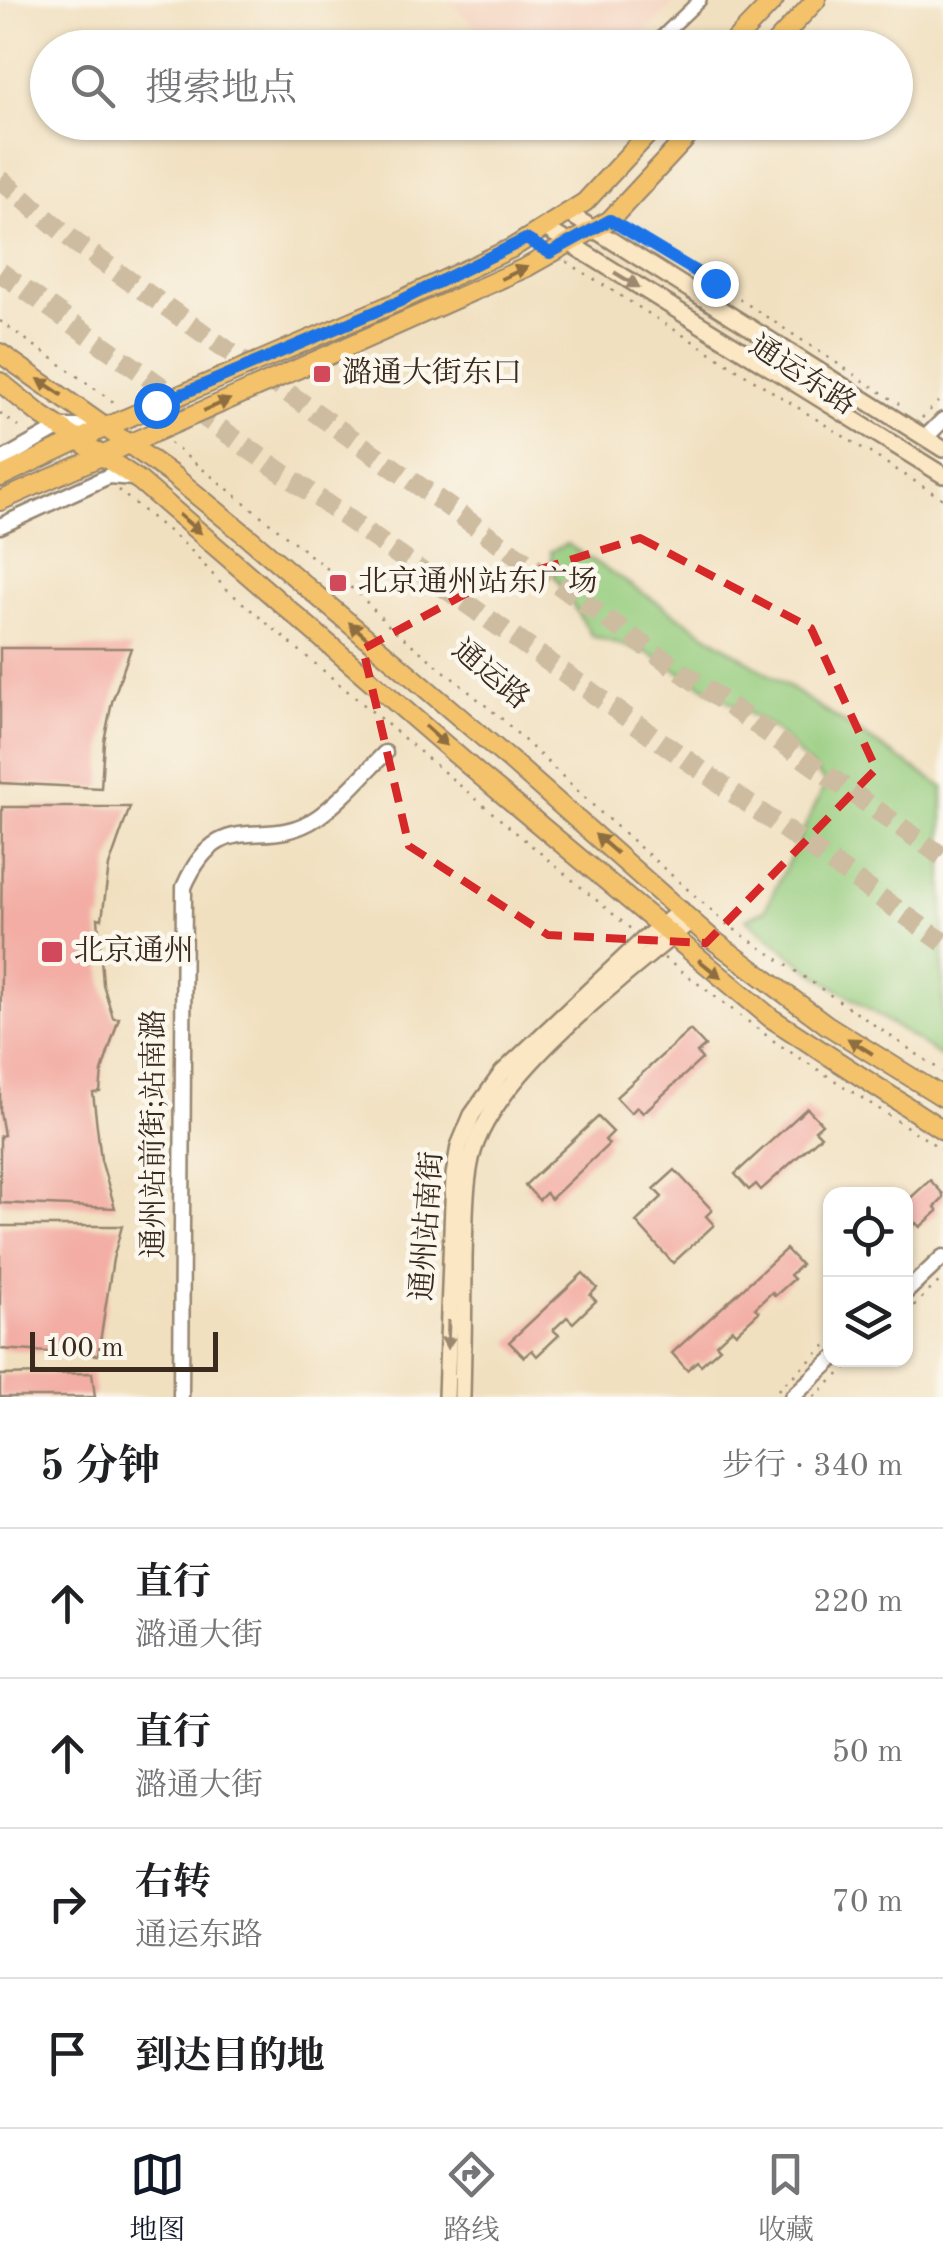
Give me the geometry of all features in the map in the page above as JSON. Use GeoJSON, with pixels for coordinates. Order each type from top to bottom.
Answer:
{"type":"FeatureCollection","features":[{"type":"Feature","properties":{"kind":"main road"},"geometry":{"type":"LineString","coordinates":[[745,30],[774,0]]}},
{"type":"Feature","properties":{"kind":"main road"},"geometry":{"type":"LineString","coordinates":[[788,30],[816,0]]}},
{"type":"Feature","properties":{"kind":"main road"},"geometry":{"type":"LineString","coordinates":[[0,477],[512,248],[585,202],[642,140]]}},
{"type":"Feature","properties":{"kind":"main road"},"geometry":{"type":"LineString","coordinates":[[0,501],[527,267],[610,220],[684,140]]}},
{"type":"Feature","properties":{"kind":"main road","name":"通运东路"},"geometry":{"type":"LineString","coordinates":[[568,214],[935,428],[943,448]]}},
{"type":"Feature","properties":{"kind":"main road","name":"通运东路"},"geometry":{"type":"LineString","coordinates":[[545,228],[943,475]]}},
{"type":"Feature","properties":{"kind":"main road","name":"通运路"},"geometry":{"type":"LineString","coordinates":[[0,353],[172,474],[248,536],[712,939],[827,1025],[943,1098]]}},
{"type":"Feature","properties":{"kind":"main road"},"geometry":{"type":"LineString","coordinates":[[0,382],[140,481],[665,932],[771,1018],[943,1130]]}},
{"type":"Feature","properties":{"kind":"main road","name":"通州站南街"},"geometry":{"type":"LineString","coordinates":[[446,1397],[454,1175],[459,1146],[472,1115],[502,1073],[687,915]]}},
{"type":"Feature","properties":{"kind":"main road","name":"通州站南街"},"geometry":{"type":"LineString","coordinates":[[462,1397],[466,1200],[471,1157],[488,1116],[516,1080],[649,945]]}},
{"type":"Feature","properties":{"kind":"street"},"geometry":{"type":"LineString","coordinates":[[669,30],[700,0]]}},
{"type":"Feature","properties":{"kind":"street"},"geometry":{"type":"LineString","coordinates":[[0,460],[60,428],[106,427]]}},
{"type":"Feature","properties":{"kind":"street"},"geometry":{"type":"LineString","coordinates":[[0,526],[105,478],[123,475],[140,481]]}},
{"type":"Feature","properties":{"kind":"street","name":"通州站前街;站南潞"},"geometry":{"type":"LineString","coordinates":[[181,1397],[184,888],[196,860],[218,841],[250,833],[289,830],[317,818],[386,753]]}},
{"type":"Feature","properties":{"kind":"street"},"geometry":{"type":"LineString","coordinates":[[913,1285],[943,1257]]}},
{"type":"Feature","properties":{"kind":"street"},"geometry":{"type":"LineString","coordinates":[[792,1397],[824,1367]]}},
{"type":"Feature","properties":{"kind":"path","name":"通运东路"},"geometry":{"type":"LineString","coordinates":[[610,220],[908,410]]}},
{"type":"Feature","properties":{"kind":"path","name":"通运东路"},"geometry":{"type":"LineString","coordinates":[[550,253],[943,498]]}},
{"type":"Feature","properties":{"kind":"path"},"geometry":{"type":"LineString","coordinates":[[0,321],[133,416]]}},
{"type":"Feature","properties":{"kind":"path"},"geometry":{"type":"LineString","coordinates":[[935,428],[922,418],[943,397]]}},
{"type":"Feature","properties":{"kind":"path"},"geometry":{"type":"LineString","coordinates":[[0,413],[38,441]]}},
{"type":"Feature","properties":{"kind":"path","name":"通运路"},"geometry":{"type":"LineString","coordinates":[[156,432],[359,594],[387,624],[516,732],[728,926],[943,1072]]}},
{"type":"Feature","properties":{"kind":"path"},"geometry":{"type":"LineString","coordinates":[[105,478],[188,547],[224,588],[649,945],[778,1044],[943,1150]]}},
{"type":"Feature","properties":{"kind":"path"},"geometry":{"type":"LineString","coordinates":[[913,1306],[943,1278]]}},
{"type":"Feature","properties":{"kind":"path"},"geometry":{"type":"LineString","coordinates":[[770,1397],[823,1348]]}},
{"type":"Feature","properties":{"kind":"path"},"geometry":{"type":"LineString","coordinates":[[814,1397],[847,1367]]}},
{"type":"Feature","properties":{"kind":"highlighted area"},"geometry":{"type":"Polygon","coordinates":[[[640,538],[811,628],[876,769],[706,943],[548,935],[409,846],[363,649],[471,591],[640,538]]]}},
{"type":"Feature","properties":{"kind":"shaded area"},"geometry":{"type":"Polygon","coordinates":[[[448,0],[678,0],[647,30],[478,30],[448,0]]]}},
{"type":"Feature","properties":{"kind":"green space"},"geometry":{"type":"Polygon","coordinates":[[[567,544],[943,787],[943,1058],[812,972],[746,919],[765,910],[826,783],[774,729],[648,653],[592,636],[553,574],[551,551],[567,544]]]}},
{"type":"Feature","properties":{"kind":"building"},"geometry":{"type":"Polygon","coordinates":[[[0,648],[131,648],[112,702],[101,788],[0,783],[0,648]]]}},
{"type":"Feature","properties":{"kind":"building"},"geometry":{"type":"Polygon","coordinates":[[[2,807],[130,807],[109,866],[102,919],[98,918],[103,984],[113,1018],[119,1018],[102,1071],[100,1092],[93,1093],[101,1160],[115,1208],[0,1203],[0,1136],[4,1135],[0,1112],[2,807]]]}},
{"type":"Feature","properties":{"kind":"building"},"geometry":{"type":"Polygon","coordinates":[[[690,1030],[705,1046],[697,1053],[702,1059],[643,1113],[637,1107],[631,1113],[616,1097],[690,1030]]]}},
{"type":"Feature","properties":{"kind":"building"},"geometry":{"type":"Polygon","coordinates":[[[807,1108],[822,1124],[815,1130],[821,1136],[761,1190],[756,1184],[749,1190],[735,1174],[807,1108]]]}},
{"type":"Feature","properties":{"kind":"building"},"geometry":{"type":"Polygon","coordinates":[[[598,1117],[613,1132],[605,1140],[609,1144],[551,1199],[546,1193],[539,1200],[525,1185],[598,1117]]]}},
{"type":"Feature","properties":{"kind":"building"},"geometry":{"type":"Polygon","coordinates":[[[675,1170],[712,1210],[706,1216],[714,1225],[673,1263],[636,1222],[662,1197],[654,1189],[675,1170]]]}},
{"type":"Feature","properties":{"kind":"building"},"geometry":{"type":"Polygon","coordinates":[[[930,1180],[943,1194],[935,1207],[938,1211],[920,1227],[916,1223],[913,1226],[913,1196],[930,1180]]]}},
{"type":"Feature","properties":{"kind":"building"},"geometry":{"type":"Polygon","coordinates":[[[0,1226],[122,1226],[98,1355],[0,1349],[0,1226]]]}},
{"type":"Feature","properties":{"kind":"building"},"geometry":{"type":"Polygon","coordinates":[[[786,1249],[801,1265],[790,1275],[794,1279],[775,1296],[772,1292],[755,1308],[759,1312],[736,1333],[732,1329],[716,1344],[720,1348],[701,1365],[697,1361],[687,1370],[672,1353],[786,1249]]]}},
{"type":"Feature","properties":{"kind":"building"},"geometry":{"type":"Polygon","coordinates":[[[583,1273],[597,1288],[590,1295],[596,1301],[573,1323],[567,1317],[553,1330],[559,1335],[537,1356],[532,1350],[524,1357],[509,1342],[583,1273]]]}},
{"type":"Feature","properties":{"kind":"building"},"geometry":{"type":"Polygon","coordinates":[[[92,1373],[95,1397],[0,1397],[0,1375],[92,1373]]]}},
{"type":"Feature","properties":{"kind":"tunnel"},"geometry":{"type":"LineString","coordinates":[[0,179],[76,243],[943,857]]}},
{"type":"Feature","properties":{"kind":"tunnel"},"geometry":{"type":"LineString","coordinates":[[0,272],[943,942]]}},
{"type":"Feature","properties":{"kind":"place","name":"潞通大街东口"},"geometry":{"type":"Point","coordinates":[322,374]}},
{"type":"Feature","properties":{"kind":"place","name":"北京通州站东广场"},"geometry":{"type":"Point","coordinates":[338,583]}},
{"type":"Feature","properties":{"kind":"place","name":"北京通州"},"geometry":{"type":"Point","coordinates":[52,952]}},
{"type":"Feature","properties":{"kind":"route"},"geometry":{"type":"LineString","coordinates":[[156,405],[398,302],[526,239],[550,253],[610,220],[715,283]]}}]}
